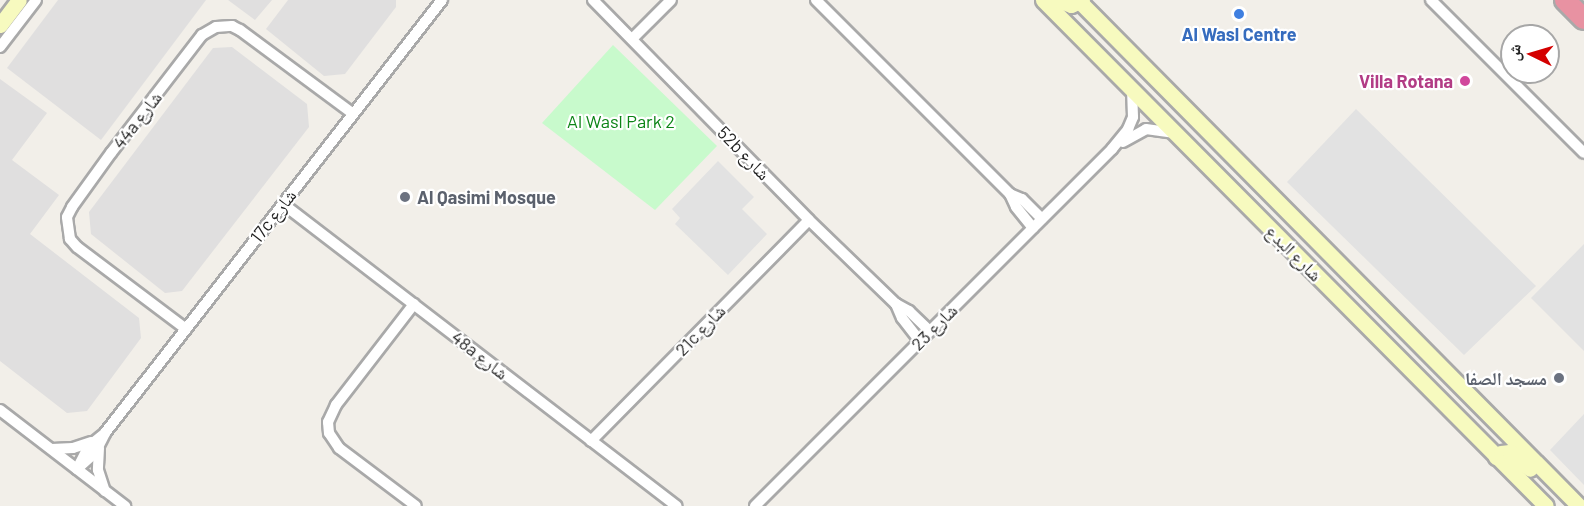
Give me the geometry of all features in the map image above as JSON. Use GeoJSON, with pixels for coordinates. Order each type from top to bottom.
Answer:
{"type":"FeatureCollection","features":[{"type":"Feature","properties":{"kind":"highway"},"geometry":{"type":"LineString","coordinates":[[1565,0],[1584,19]]}},
{"type":"Feature","properties":{"kind":"main road"},"geometry":{"type":"LineString","coordinates":[[0,25],[19,0]]}},
{"type":"Feature","properties":{"kind":"main road","name":"شارع البدع"},"geometry":{"type":"LineString","coordinates":[[1043,0],[1546,506]]}},
{"type":"Feature","properties":{"kind":"main road"},"geometry":{"type":"LineString","coordinates":[[1058,0],[1071,5],[1080,1]]}},
{"type":"Feature","properties":{"kind":"main road","name":"شارع البدع"},"geometry":{"type":"LineString","coordinates":[[1080,1],[1574,501]]}},
{"type":"Feature","properties":{"kind":"main road"},"geometry":{"type":"LineString","coordinates":[[1496,457],[1506,452],[1514,454],[1550,488],[1574,501]]}},
{"type":"Feature","properties":{"kind":"street"},"geometry":{"type":"LineString","coordinates":[[0,47],[36,0]]}},
{"type":"Feature","properties":{"kind":"street","name":"52b شارع"},"geometry":{"type":"LineString","coordinates":[[593,0],[809,220],[896,304],[909,311],[930,331]]}},
{"type":"Feature","properties":{"kind":"street"},"geometry":{"type":"LineString","coordinates":[[632,39],[671,0]]}},
{"type":"Feature","properties":{"kind":"street"},"geometry":{"type":"LineString","coordinates":[[816,0],[1010,194],[1016,207],[1033,228]]}},
{"type":"Feature","properties":{"kind":"street"},"geometry":{"type":"LineString","coordinates":[[1431,0],[1584,153]]}},
{"type":"Feature","properties":{"kind":"street","name":"17c شارع"},"geometry":{"type":"LineString","coordinates":[[77,469],[84,454],[97,444],[438,1]]}},
{"type":"Feature","properties":{"kind":"street","name":"44a شارع"},"geometry":{"type":"LineString","coordinates":[[186,329],[77,247],[70,238],[67,228],[72,207],[125,135],[202,35],[208,30],[224,25],[246,34],[352,113]]}},
{"type":"Feature","properties":{"kind":"street","name":"شارع 23"},"geometry":{"type":"LineString","coordinates":[[754,506],[1112,149],[1128,129],[1133,117],[1132,89]]}},
{"type":"Feature","properties":{"kind":"street","name":"شارع 23"},"geometry":{"type":"LineString","coordinates":[[1112,149],[1146,129],[1175,133]]}},
{"type":"Feature","properties":{"kind":"street"},"geometry":{"type":"LineString","coordinates":[[1010,194],[1022,199],[1042,219]]}},
{"type":"Feature","properties":{"kind":"street","name":"48a شارع"},"geometry":{"type":"LineString","coordinates":[[284,204],[677,506]]}},
{"type":"Feature","properties":{"kind":"street","name":"21c شارع"},"geometry":{"type":"LineString","coordinates":[[591,441],[809,220]]}},
{"type":"Feature","properties":{"kind":"street"},"geometry":{"type":"LineString","coordinates":[[414,304],[336,405],[328,422],[329,433],[339,448],[416,506]]}},
{"type":"Feature","properties":{"kind":"street","name":"52b شارع"},"geometry":{"type":"LineString","coordinates":[[896,304],[902,318],[920,341]]}},
{"type":"Feature","properties":{"kind":"street"},"geometry":{"type":"LineString","coordinates":[[0,410],[125,506]]}},
{"type":"Feature","properties":{"kind":"street"},"geometry":{"type":"LineString","coordinates":[[97,444],[98,470],[105,491]]}},
{"type":"Feature","properties":{"kind":"street","name":"17c شارع"},"geometry":{"type":"LineString","coordinates":[[52,449],[97,444]]}},
{"type":"Feature","properties":{"kind":"shaded area"},"geometry":{"type":"Polygon","coordinates":[[[58,0],[206,0],[101,140],[7,68],[58,0]]]}},
{"type":"Feature","properties":{"kind":"shaded area"},"geometry":{"type":"Polygon","coordinates":[[[228,0],[272,0],[255,20],[228,0]]]}},
{"type":"Feature","properties":{"kind":"shaded area"},"geometry":{"type":"Polygon","coordinates":[[[288,0],[396,0],[396,7],[345,74],[324,76],[266,29],[288,0]]]}},
{"type":"Feature","properties":{"kind":"shaded area"},"geometry":{"type":"Polygon","coordinates":[[[232,47],[307,104],[309,127],[182,291],[165,293],[91,234],[89,212],[213,48],[232,47]]]}},
{"type":"Feature","properties":{"kind":"shaded area"},"geometry":{"type":"Polygon","coordinates":[[[0,79],[47,113],[12,160],[59,195],[30,234],[139,318],[141,338],[87,411],[67,413],[0,361],[0,79]]]}},
{"type":"Feature","properties":{"kind":"shaded area"},"geometry":{"type":"Polygon","coordinates":[[[1356,109],[1536,286],[1464,355],[1287,182],[1356,109]]]}},
{"type":"Feature","properties":{"kind":"shaded area"},"geometry":{"type":"Polygon","coordinates":[[[718,161],[754,197],[742,209],[767,234],[728,275],[675,224],[680,218],[672,209],[718,161]]]}},
{"type":"Feature","properties":{"kind":"shaded area"},"geometry":{"type":"Polygon","coordinates":[[[1584,244],[1584,351],[1531,298],[1584,244]]]}},
{"type":"Feature","properties":{"kind":"shaded area"},"geometry":{"type":"Polygon","coordinates":[[[1584,414],[1584,485],[1550,450],[1584,414]]]}},
{"type":"Feature","properties":{"kind":"green space","name":"Al Wasl Park 2"},"geometry":{"type":"Polygon","coordinates":[[[613,45],[717,146],[655,210],[542,123],[613,45]]]}},
{"type":"Feature","properties":{"kind":"place","name":"Al Wasl Centre"},"geometry":{"type":"Point","coordinates":[1239,14]}},
{"type":"Feature","properties":{"kind":"place","name":"Villa Rotana"},"geometry":{"type":"Point","coordinates":[1465,81]}},
{"type":"Feature","properties":{"kind":"place","name":"Al Qasimi Mosque"},"geometry":{"type":"Point","coordinates":[405,197]}},
{"type":"Feature","properties":{"kind":"place","name":"مسجد الصفا"},"geometry":{"type":"Point","coordinates":[1559,378]}}]}
